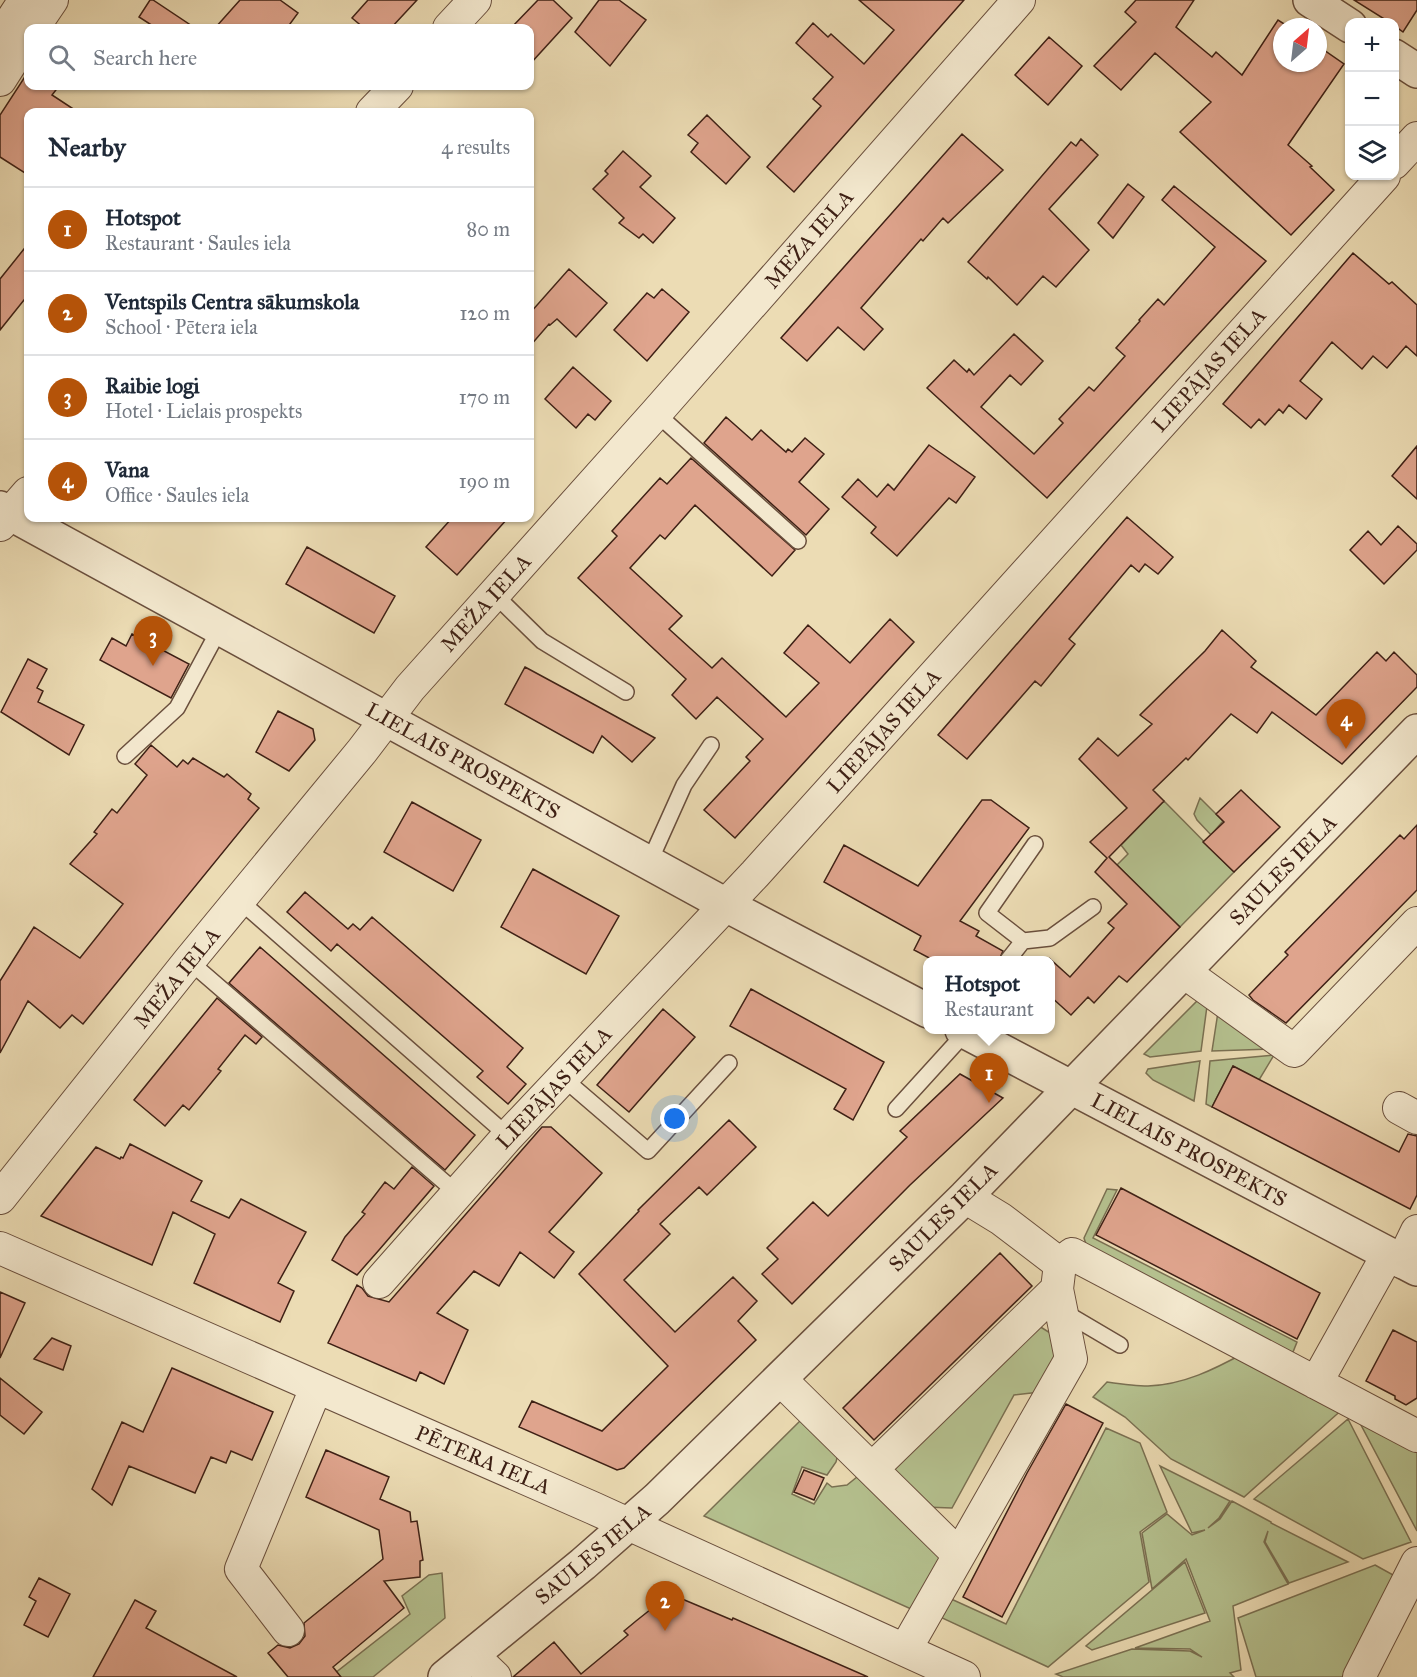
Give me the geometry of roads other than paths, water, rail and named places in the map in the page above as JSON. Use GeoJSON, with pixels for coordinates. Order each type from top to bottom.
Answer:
{"type":"FeatureCollection","features":[{"type":"Feature","properties":{"kind":"street"},"geometry":{"type":"LineString","coordinates":[[0,38],[25,0]]}},
{"type":"Feature","properties":{"kind":"street"},"geometry":{"type":"LineString","coordinates":[[36,24],[52,0]]}},
{"type":"Feature","properties":{"kind":"street"},"geometry":{"type":"LineString","coordinates":[[453,24],[475,0]]}},
{"type":"Feature","properties":{"kind":"street","name":"MEŽA IELA"},"geometry":{"type":"LineString","coordinates":[[0,1198],[410,688],[656,413],[1019,0]]}},
{"type":"Feature","properties":{"kind":"street"},"geometry":{"type":"LineString","coordinates":[[1310,0],[1345,23]]}},
{"type":"Feature","properties":{"kind":"street"},"geometry":{"type":"LineString","coordinates":[[0,80],[24,42]]}},
{"type":"Feature","properties":{"kind":"street"},"geometry":{"type":"LineString","coordinates":[[1399,59],[1417,71]]}},
{"type":"Feature","properties":{"kind":"street"},"geometry":{"type":"LineString","coordinates":[[376,108],[393,90]]}},
{"type":"Feature","properties":{"kind":"street"},"geometry":{"type":"LineString","coordinates":[[1399,158],[1417,138]]}},
{"type":"Feature","properties":{"kind":"street","name":"LIEPĀJAS IELA"},"geometry":{"type":"LineString","coordinates":[[379,1282],[508,1136],[726,905],[1380,180]]}},
{"type":"Feature","properties":{"kind":"street","name":"LIELAIS PROSPEKTS"},"geometry":{"type":"LineString","coordinates":[[10,510],[24,518]]}},
{"type":"Feature","properties":{"kind":"street","name":"LIELAIS PROSPEKTS"},"geometry":{"type":"LineString","coordinates":[[31,522],[649,863],[923,1009]]}},
{"type":"Feature","properties":{"kind":"street","name":"SAULES IELA"},"geometry":{"type":"LineString","coordinates":[[445,1677],[584,1564],[629,1524],[780,1379],[965,1197],[1184,972],[1412,746]]}},
{"type":"Feature","properties":{"kind":"street"},"geometry":{"type":"LineString","coordinates":[[1184,972],[1294,1051],[1417,923]]}},
{"type":"Feature","properties":{"kind":"street","name":"LIELAIS PROSPEKTS"},"geometry":{"type":"LineString","coordinates":[[970,1034],[1402,1262]]}},
{"type":"Feature","properties":{"kind":"street"},"geometry":{"type":"LineString","coordinates":[[905,1650],[1071,1359],[1059,1288],[1001,1219],[965,1197]]}},
{"type":"Feature","properties":{"kind":"street"},"geometry":{"type":"LineString","coordinates":[[1316,1383],[1402,1262],[1417,1231]]}},
{"type":"Feature","properties":{"kind":"street","name":"PĒTERA IELA"},"geometry":{"type":"LineString","coordinates":[[0,1248],[629,1524],[964,1677]]}},
{"type":"Feature","properties":{"kind":"street"},"geometry":{"type":"LineString","coordinates":[[872,1469],[1059,1288],[1072,1254],[1417,1436]]}},
{"type":"Feature","properties":{"kind":"street"},"geometry":{"type":"LineString","coordinates":[[780,1379],[959,1555]]}},
{"type":"Feature","properties":{"kind":"street"},"geometry":{"type":"LineString","coordinates":[[288,1630],[240,1569],[316,1388]]}},
{"type":"Feature","properties":{"kind":"street"},"geometry":{"type":"LineString","coordinates":[[1359,1677],[1417,1563]]}},
{"type":"Feature","properties":{"kind":"street"},"geometry":{"type":"LineString","coordinates":[[472,1655],[495,1677]]}},
{"type":"Feature","properties":{"kind":"lane"},"geometry":{"type":"LineString","coordinates":[[656,413],[798,541]]}},
{"type":"Feature","properties":{"kind":"lane"},"geometry":{"type":"LineString","coordinates":[[494,594],[542,641],[626,692]]}},
{"type":"Feature","properties":{"kind":"lane"},"geometry":{"type":"LineString","coordinates":[[125,756],[177,708],[220,628]]}},
{"type":"Feature","properties":{"kind":"lane"},"geometry":{"type":"LineString","coordinates":[[649,863],[684,785],[711,745]]}},
{"type":"Feature","properties":{"kind":"lane"},"geometry":{"type":"LineString","coordinates":[[1035,844],[987,913],[1023,941],[1050,938],[1093,907]]}},
{"type":"Feature","properties":{"kind":"lane"},"geometry":{"type":"LineString","coordinates":[[240,901],[508,1136]]}},
{"type":"Feature","properties":{"kind":"lane"},"geometry":{"type":"LineString","coordinates":[[1011,956],[1023,941]]}},
{"type":"Feature","properties":{"kind":"lane"},"geometry":{"type":"LineString","coordinates":[[189,961],[457,1193]]}},
{"type":"Feature","properties":{"kind":"lane"},"geometry":{"type":"LineString","coordinates":[[896,1109],[961,1034]]}},
{"type":"Feature","properties":{"kind":"lane"},"geometry":{"type":"LineString","coordinates":[[563,1078],[648,1151],[729,1064]]}},
{"type":"Feature","properties":{"kind":"lane"},"geometry":{"type":"LineString","coordinates":[[1059,1288],[1120,1345]]}},
{"type":"Feature","properties":{"kind":"place","name":"Raibie logi"},"geometry":{"type":"Point","coordinates":[153,666]}},
{"type":"Feature","properties":{"kind":"place","name":"Vana"},"geometry":{"type":"Point","coordinates":[1346,749]}},
{"type":"Feature","properties":{"kind":"place","name":"Hotspot"},"geometry":{"type":"Point","coordinates":[989,1103]}},
{"type":"Feature","properties":{"kind":"place","name":"Ventspils Centra sākumskola"},"geometry":{"type":"Point","coordinates":[665,1631]}}]}
